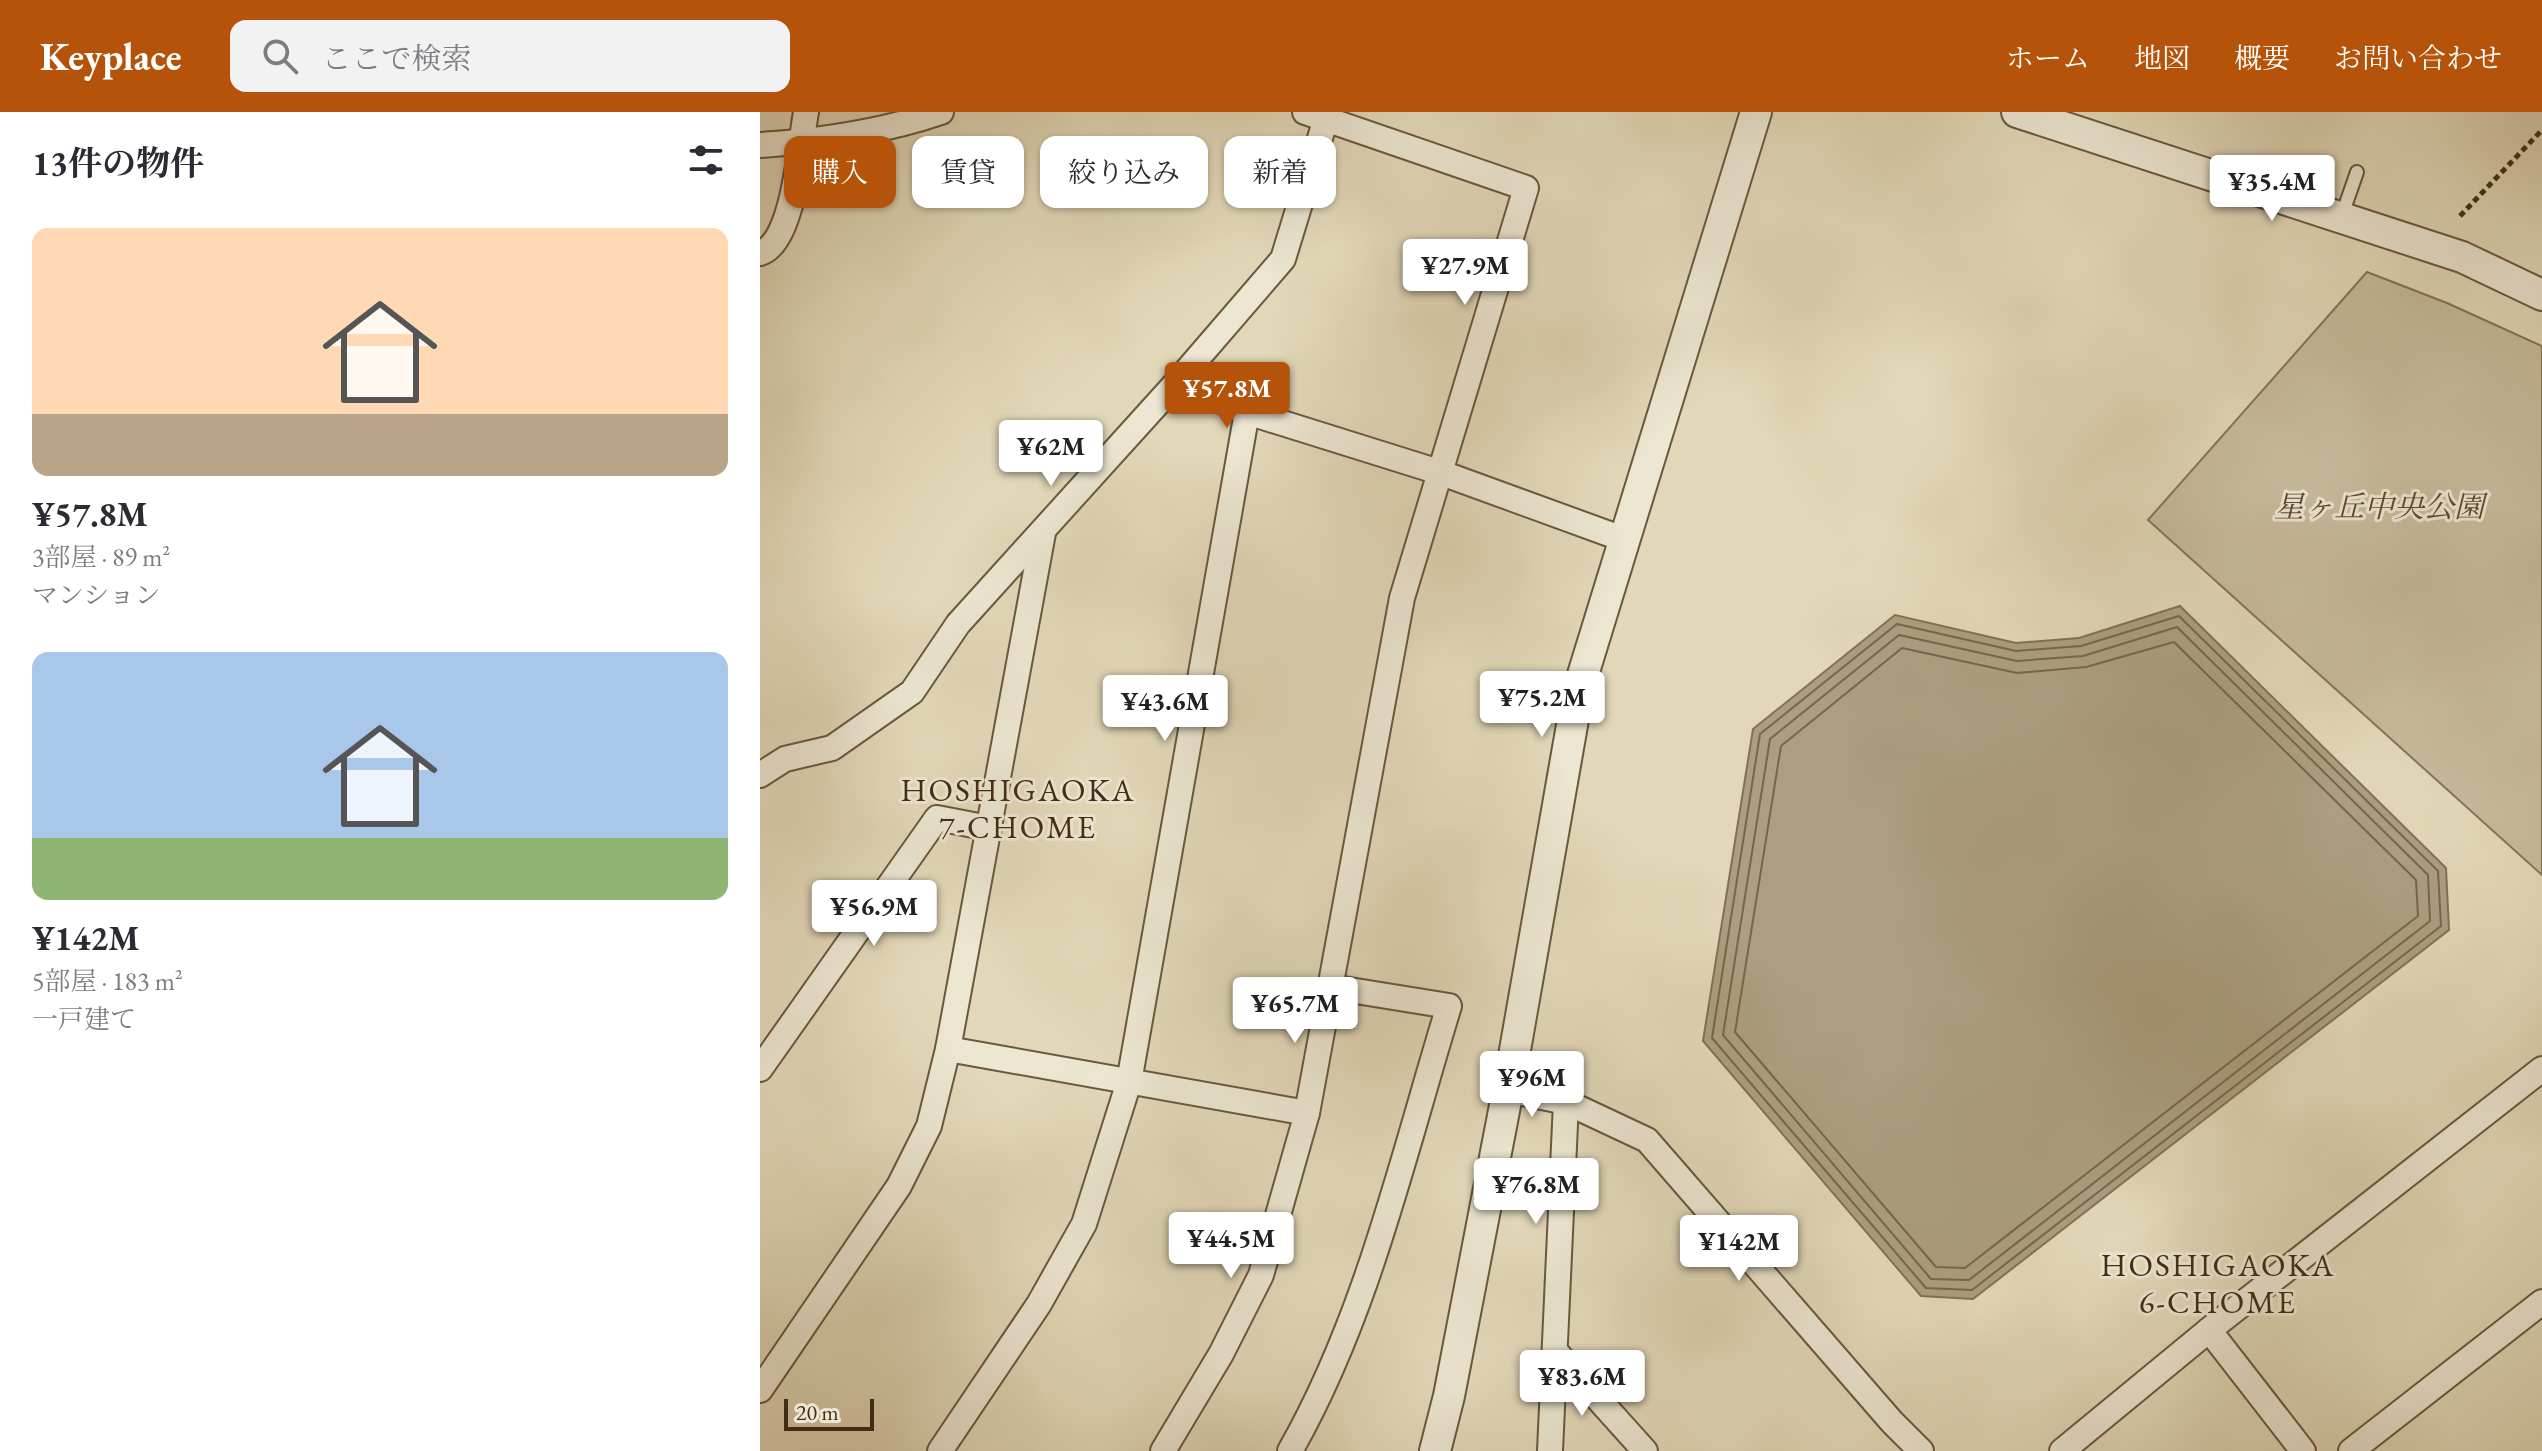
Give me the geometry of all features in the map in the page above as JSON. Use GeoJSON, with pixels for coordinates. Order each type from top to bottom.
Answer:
{"type":"FeatureCollection","features":[{"type":"Feature","properties":{"kind":"street"},"geometry":{"type":"LineString","coordinates":[[802,136],[806,112]]}},
{"type":"Feature","properties":{"kind":"street"},"geometry":{"type":"LineString","coordinates":[[846,136],[892,129],[941,112]]}},
{"type":"Feature","properties":{"kind":"street"},"geometry":{"type":"LineString","coordinates":[[1435,1451],[1449,1396],[1508,1090],[1578,691],[1756,112]]}},
{"type":"Feature","properties":{"kind":"street"},"geometry":{"type":"LineString","coordinates":[[2017,112],[2462,257],[2542,295]]}},
{"type":"Feature","properties":{"kind":"street"},"geometry":{"type":"LineString","coordinates":[[760,775],[785,759],[832,748],[912,692],[958,624],[1043,533],[1283,259],[1320,114],[1526,188],[1402,598],[1307,1113],[1261,1275],[1221,1354],[1163,1451]]}},
{"type":"Feature","properties":{"kind":"street"},"geometry":{"type":"LineString","coordinates":[[760,145],[784,144]]}},
{"type":"Feature","properties":{"kind":"street"},"geometry":{"type":"LineString","coordinates":[[760,253],[775,243],[790,208]]}},
{"type":"Feature","properties":{"kind":"street"},"geometry":{"type":"LineString","coordinates":[[1177,382],[1247,412],[1439,472],[1623,539]]}},
{"type":"Feature","properties":{"kind":"street"},"geometry":{"type":"LineString","coordinates":[[940,1451],[1039,1304],[1084,1224],[1129,1082],[1247,412]]}},
{"type":"Feature","properties":{"kind":"street"},"geometry":{"type":"LineString","coordinates":[[760,1390],[899,1186],[929,1126],[948,1049],[1043,533]]}},
{"type":"Feature","properties":{"kind":"street"},"geometry":{"type":"LineString","coordinates":[[760,1069],[937,818],[989,828]]}},
{"type":"Feature","properties":{"kind":"street"},"geometry":{"type":"LineString","coordinates":[[1290,1451],[1335,1363],[1371,1260],[1449,1006],[1331,987]]}},
{"type":"Feature","properties":{"kind":"street"},"geometry":{"type":"LineString","coordinates":[[948,1049],[1307,1113]]}},
{"type":"Feature","properties":{"kind":"street"},"geometry":{"type":"LineString","coordinates":[[2062,1451],[2209,1330],[2542,1069]]}},
{"type":"Feature","properties":{"kind":"street"},"geometry":{"type":"LineString","coordinates":[[1508,1090],[1566,1102],[1647,1140],[1892,1422],[1921,1451]]}},
{"type":"Feature","properties":{"kind":"street"},"geometry":{"type":"LineString","coordinates":[[1550,1451],[1566,1102]]}},
{"type":"Feature","properties":{"kind":"street"},"geometry":{"type":"LineString","coordinates":[[2351,1451],[2542,1302]]}},
{"type":"Feature","properties":{"kind":"street"},"geometry":{"type":"LineString","coordinates":[[2209,1330],[2303,1451]]}},
{"type":"Feature","properties":{"kind":"street"},"geometry":{"type":"LineString","coordinates":[[1556,1352],[1645,1451]]}},
{"type":"Feature","properties":{"kind":"street"},"geometry":{"type":"LineString","coordinates":[[1427,1451],[1449,1396]]}},
{"type":"Feature","properties":{"kind":"lane"},"geometry":{"type":"LineString","coordinates":[[2341,218],[2357,172]]}},
{"type":"Feature","properties":{"kind":"path"},"geometry":{"type":"LineString","coordinates":[[2460,216],[2542,130]]}},
{"type":"Feature","properties":{"kind":"green space","name":"星ヶ丘中央公園"},"geometry":{"type":"Polygon","coordinates":[[[2367,272],[2447,303],[2542,346],[2542,875],[2148,520],[2367,272]]]}},
{"type":"Feature","properties":{"kind":"water"},"geometry":{"type":"Polygon","coordinates":[[[2180,606],[2446,868],[2449,930],[1973,1299],[1921,1296],[1703,1041],[1753,729],[1895,615],[2016,643],[2079,638],[2180,606]]]}},
{"type":"Feature","properties":{"kind":"district","name":"HOSHIGAOKA 7-CHOME"},"geometry":{"type":"Point","coordinates":[1018,808]}},
{"type":"Feature","properties":{"kind":"district","name":"HOSHIGAOKA 6-CHOME"},"geometry":{"type":"Point","coordinates":[2218,1284]}}]}
